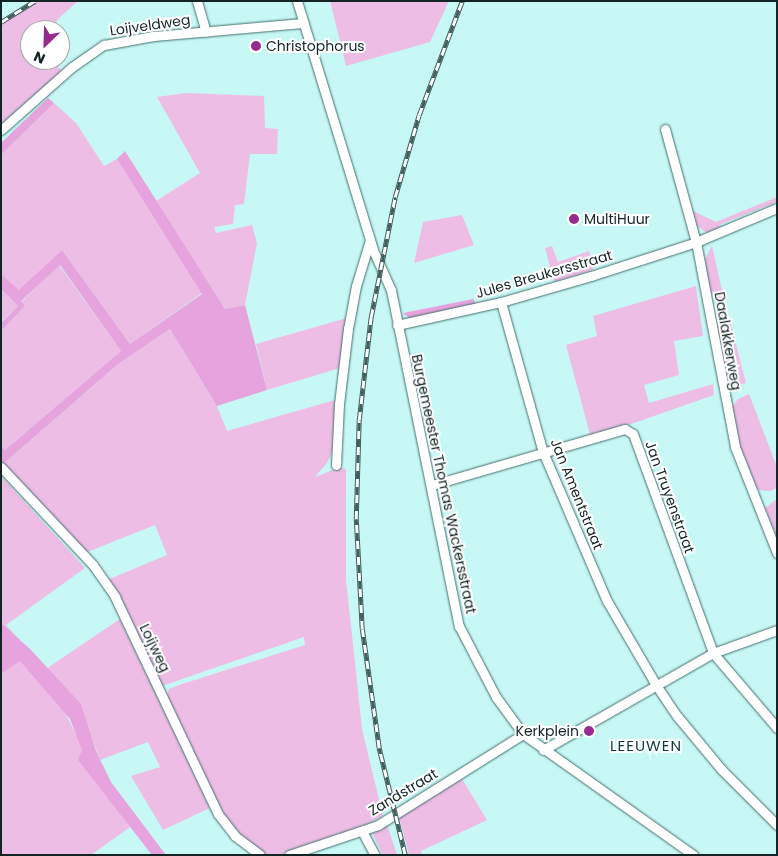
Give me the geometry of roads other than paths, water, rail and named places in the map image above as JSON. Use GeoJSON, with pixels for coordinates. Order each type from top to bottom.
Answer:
{"type":"FeatureCollection","features":[{"type":"Feature","properties":{"kind":"street"},"geometry":{"type":"LineString","coordinates":[[197,1],[206,32]]}},
{"type":"Feature","properties":{"kind":"street","name":"Burgemeester Thomas Wackersstraat"},"geometry":{"type":"LineString","coordinates":[[297,1],[370,240],[391,290],[432,484],[459,626],[496,697],[523,734],[693,855]]}},
{"type":"Feature","properties":{"kind":"street","name":"Loijveldweg"},"geometry":{"type":"LineString","coordinates":[[1,130],[72,67],[104,45],[206,32],[304,23]]}},
{"type":"Feature","properties":{"kind":"street","name":"Daalakkerweg"},"geometry":{"type":"LineString","coordinates":[[665,129],[696,242],[735,447],[777,553]]}},
{"type":"Feature","properties":{"kind":"street","name":"Jules Breukersstraat"},"geometry":{"type":"LineString","coordinates":[[397,325],[501,302],[696,242],[777,208]]}},
{"type":"Feature","properties":{"kind":"street"},"geometry":{"type":"LineString","coordinates":[[336,465],[339,404],[348,329],[356,286],[370,240]]}},
{"type":"Feature","properties":{"kind":"street","name":"Jan Amentstraat"},"geometry":{"type":"LineString","coordinates":[[501,302],[543,452],[607,600],[656,685],[722,770],[777,825]]}},
{"type":"Feature","properties":{"kind":"street","name":"Jan Truyenstraat"},"geometry":{"type":"LineString","coordinates":[[432,484],[625,429],[632,434],[713,653]]}},
{"type":"Feature","properties":{"kind":"street","name":"Loijweg"},"geometry":{"type":"LineString","coordinates":[[1,467],[93,565],[115,597],[218,814],[235,836],[260,855]]}},
{"type":"Feature","properties":{"kind":"street"},"geometry":{"type":"LineString","coordinates":[[543,750],[713,653],[777,630]]}},
{"type":"Feature","properties":{"kind":"street"},"geometry":{"type":"LineString","coordinates":[[713,653],[777,728]]}},
{"type":"Feature","properties":{"kind":"street","name":"Zandstraat"},"geometry":{"type":"LineString","coordinates":[[288,855],[362,831],[406,808],[523,734]]}},
{"type":"Feature","properties":{"kind":"street"},"geometry":{"type":"LineString","coordinates":[[362,831],[375,855]]}},
{"type":"Feature","properties":{"kind":"railway"},"geometry":{"type":"LineString","coordinates":[[1,22],[35,1]]}},
{"type":"Feature","properties":{"kind":"railway"},"geometry":{"type":"LineString","coordinates":[[405,855],[379,748],[362,629],[356,519],[359,420],[371,317],[395,197],[419,115],[462,1]]}},
{"type":"Feature","properties":{"kind":"place","name":"Christophorus"},"geometry":{"type":"Point","coordinates":[256,46]}},
{"type":"Feature","properties":{"kind":"place","name":"MultiHuur"},"geometry":{"type":"Point","coordinates":[574,219]}},
{"type":"Feature","properties":{"kind":"place","name":"Kerkplein"},"geometry":{"type":"Point","coordinates":[589,731]}},
{"type":"Feature","properties":{"kind":"district","name":"LEEUWEN"},"geometry":{"type":"Point","coordinates":[646,746]}}]}
